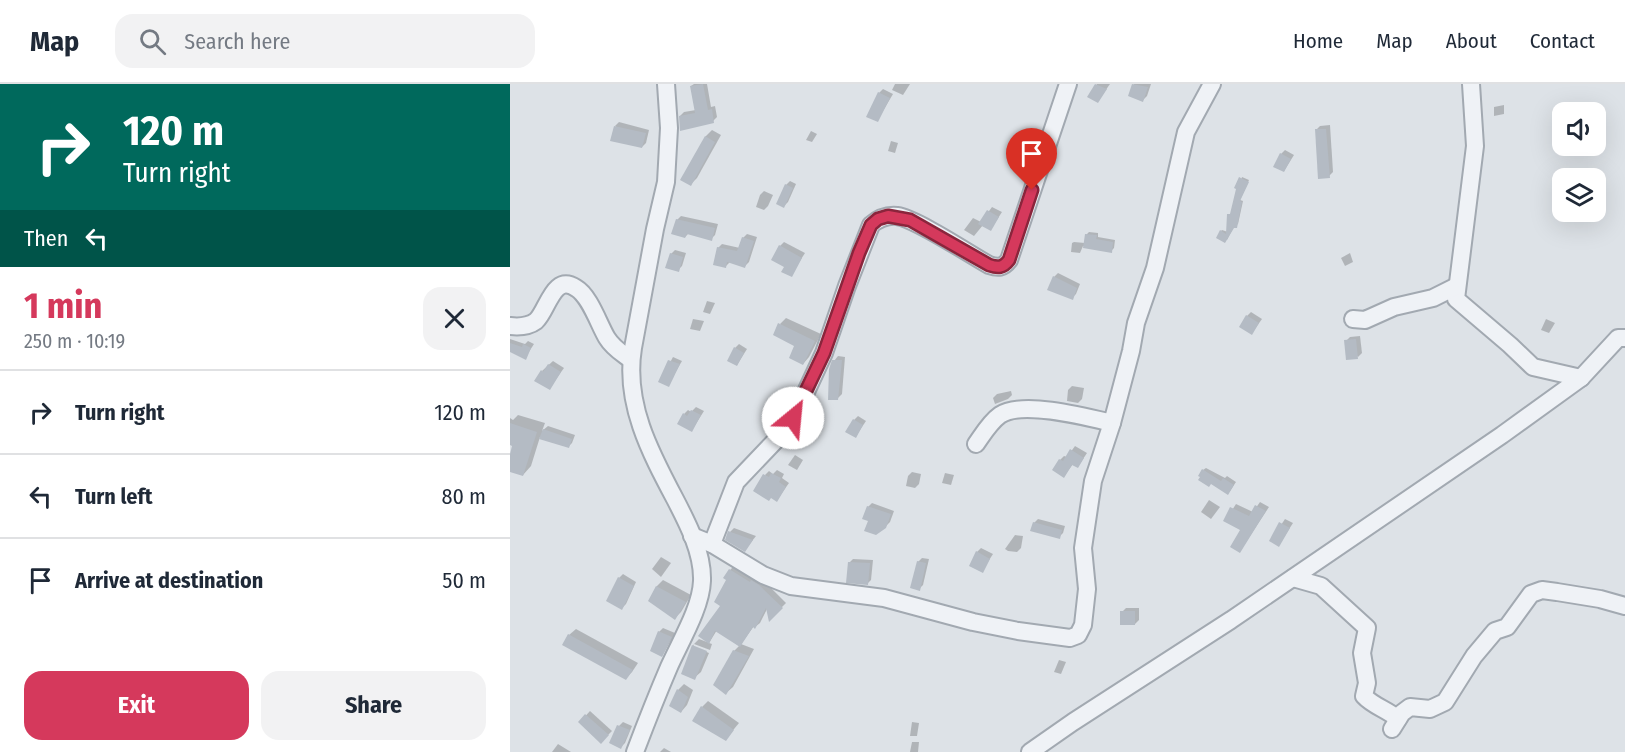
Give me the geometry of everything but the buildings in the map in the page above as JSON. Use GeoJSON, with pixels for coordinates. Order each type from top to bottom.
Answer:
{"type":"FeatureCollection","features":[{"type":"Feature","properties":{"kind":"street"},"geometry":{"type":"LineString","coordinates":[[635,752],[700,592],[702,573],[692,536],[636,415],[631,386],[631,360],[666,182],[669,128],[666,84]]}},
{"type":"Feature","properties":{"kind":"street"},"geometry":{"type":"LineString","coordinates":[[712,544],[736,482],[776,440],[799,408],[824,353],[850,276],[871,225],[878,219],[888,216],[910,220],[989,265],[996,268],[1005,265],[1068,84]]}},
{"type":"Feature","properties":{"kind":"street"},"geometry":{"type":"LineString","coordinates":[[692,536],[712,544],[763,576],[791,586],[884,598],[973,622],[1075,637],[1083,625],[1087,589],[1083,548],[1093,480],[1112,423],[1136,323],[1155,268],[1184,141],[1190,123],[1212,84]]}},
{"type":"Feature","properties":{"kind":"street"},"geometry":{"type":"LineString","coordinates":[[1472,84],[1475,146],[1456,299],[1533,368],[1581,378]]}},
{"type":"Feature","properties":{"kind":"street"},"geometry":{"type":"LineString","coordinates":[[510,326],[526,326],[536,321],[555,290],[565,284],[574,286],[586,300],[612,345],[631,360]]}},
{"type":"Feature","properties":{"kind":"street"},"geometry":{"type":"LineString","coordinates":[[1353,319],[1365,320],[1395,307],[1433,298],[1457,286]]}},
{"type":"Feature","properties":{"kind":"street"},"geometry":{"type":"LineString","coordinates":[[1031,752],[1293,578],[1502,435],[1581,378],[1618,338],[1625,338]]}},
{"type":"Feature","properties":{"kind":"street"},"geometry":{"type":"LineString","coordinates":[[976,444],[990,424],[1001,414],[1011,410],[1058,411],[1112,423]]}},
{"type":"Feature","properties":{"kind":"street"},"geometry":{"type":"LineString","coordinates":[[1293,578],[1321,586],[1367,627],[1362,653],[1367,683],[1364,696],[1370,702],[1387,709],[1395,724],[1410,707],[1430,709],[1445,702],[1474,656],[1496,632],[1507,627],[1532,594],[1542,590],[1600,599],[1625,606]]}},
{"type":"Feature","properties":{"kind":"route"},"geometry":{"type":"LineString","coordinates":[[793,418],[824,353],[871,225],[878,219],[899,216],[989,265],[996,268],[1002,267],[1009,260],[1032,190]]}}]}
